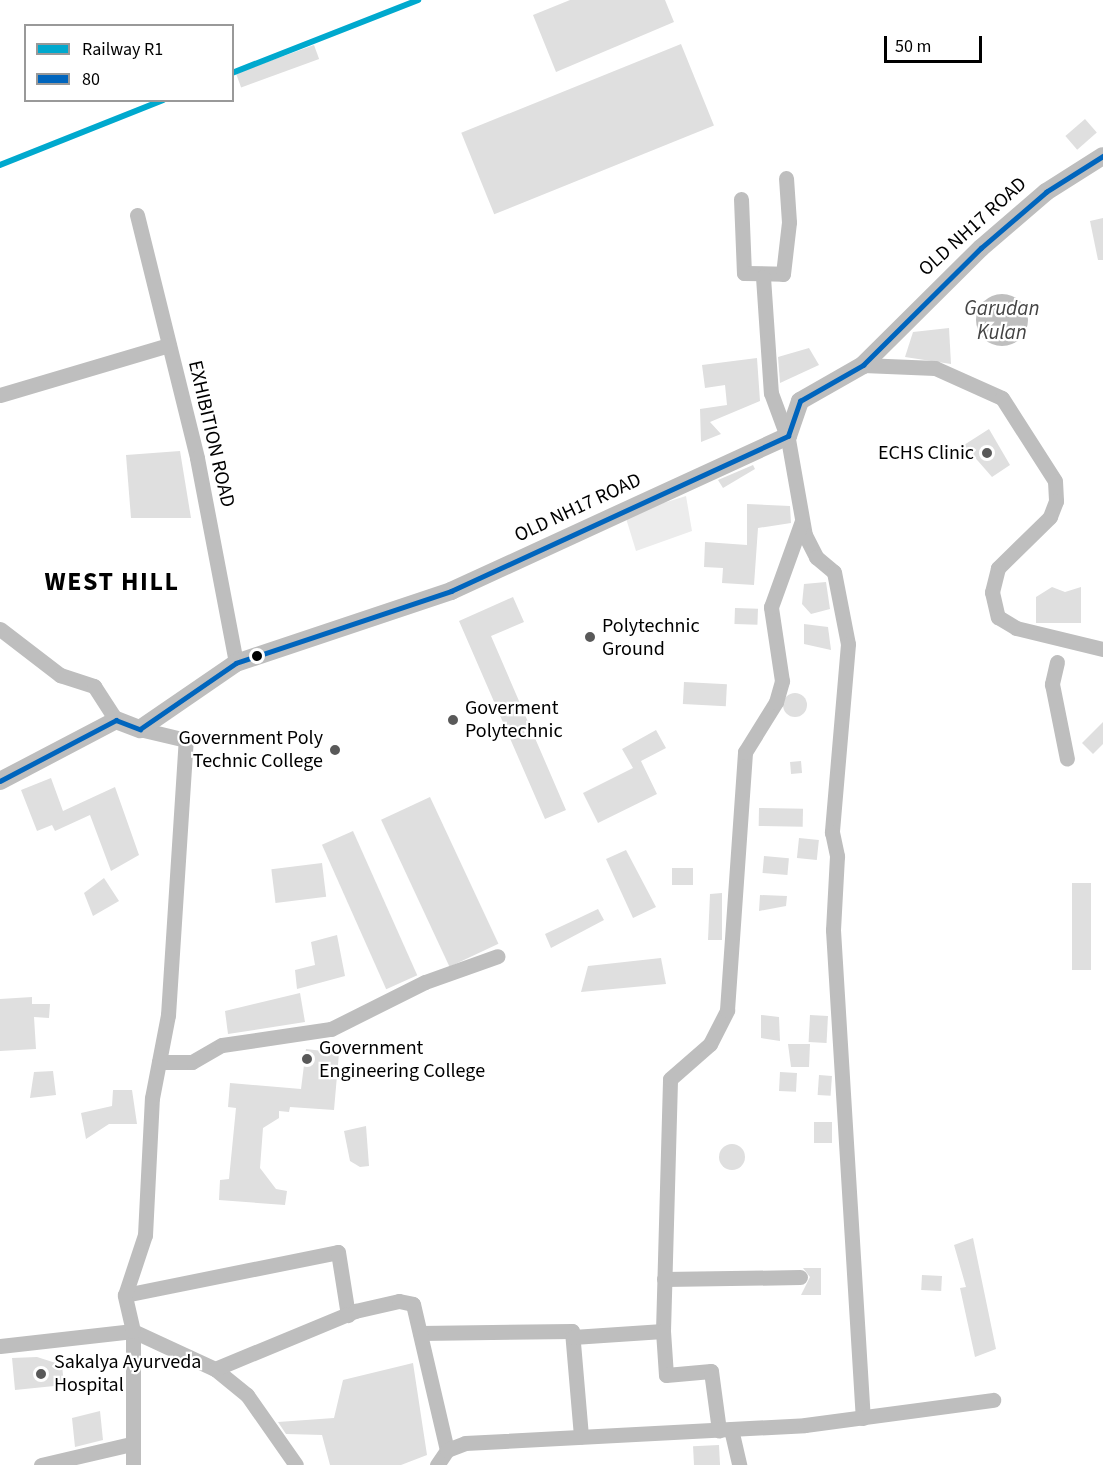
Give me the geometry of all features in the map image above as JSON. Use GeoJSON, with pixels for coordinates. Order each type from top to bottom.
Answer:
{"type":"FeatureCollection","features":[{"type":"Feature","properties":{"kind":"main road","name":"OLD NH17 ROAD"},"geometry":{"type":"LineString","coordinates":[[140,729],[236,663],[451,591],[788,436],[801,401],[863,365],[981,248],[1046,192],[1103,156]]}},
{"type":"Feature","properties":{"kind":"main road"},"geometry":{"type":"LineString","coordinates":[[0,781],[116,720],[140,729]]}},
{"type":"Feature","properties":{"kind":"street"},"geometry":{"type":"LineString","coordinates":[[741,199],[743,269],[749,276],[763,277],[786,268],[786,178]]}},
{"type":"Feature","properties":{"kind":"street","name":"EXHIBITION ROAD"},"geometry":{"type":"LineString","coordinates":[[137,215],[169,345],[236,663]]}},
{"type":"Feature","properties":{"kind":"street"},"geometry":{"type":"LineString","coordinates":[[763,277],[767,373],[788,436],[802,521],[812,552],[834,573],[848,644],[832,832],[837,856],[833,922],[862,1418]]}},
{"type":"Feature","properties":{"kind":"street"},"geometry":{"type":"LineString","coordinates":[[0,395],[169,345]]}},
{"type":"Feature","properties":{"kind":"street"},"geometry":{"type":"LineString","coordinates":[[863,365],[935,368],[1002,398],[1055,481],[1056,501],[1050,517],[998,568],[992,592],[998,617],[1016,628],[1103,650]]}},
{"type":"Feature","properties":{"kind":"street"},"geometry":{"type":"LineString","coordinates":[[740,1465],[725,1429],[711,1371],[666,1375],[663,1331],[670,1079],[710,1044],[727,1010],[744,752],[776,702],[782,681],[771,607],[802,521]]}},
{"type":"Feature","properties":{"kind":"street"},"geometry":{"type":"LineString","coordinates":[[0,629],[60,675],[94,686],[116,720]]}},
{"type":"Feature","properties":{"kind":"street"},"geometry":{"type":"LineString","coordinates":[[1057,662],[1052,684],[1067,759]]}},
{"type":"Feature","properties":{"kind":"street"},"geometry":{"type":"LineString","coordinates":[[133,1465],[131,1444],[133,1331],[125,1295],[145,1235],[152,1098],[168,1015],[186,740],[140,729]]}},
{"type":"Feature","properties":{"kind":"street"},"geometry":{"type":"LineString","coordinates":[[159,1062],[192,1062],[222,1044],[331,1029],[425,981],[498,956]]}},
{"type":"Feature","properties":{"kind":"street"},"geometry":{"type":"LineString","coordinates":[[125,1295],[338,1252],[348,1315]]}},
{"type":"Feature","properties":{"kind":"street"},"geometry":{"type":"LineString","coordinates":[[664,1279],[800,1277]]}},
{"type":"Feature","properties":{"kind":"street"},"geometry":{"type":"LineString","coordinates":[[215,1369],[348,1315],[399,1301],[413,1304],[447,1450]]}},
{"type":"Feature","properties":{"kind":"street"},"geometry":{"type":"LineString","coordinates":[[0,1346],[133,1331],[215,1369],[247,1395],[296,1465]]}},
{"type":"Feature","properties":{"kind":"street"},"geometry":{"type":"LineString","coordinates":[[420,1333],[572,1331],[581,1437]]}},
{"type":"Feature","properties":{"kind":"street"},"geometry":{"type":"LineString","coordinates":[[573,1337],[663,1331]]}},
{"type":"Feature","properties":{"kind":"street"},"geometry":{"type":"LineString","coordinates":[[437,1465],[447,1450],[465,1443],[725,1429],[862,1418],[993,1400]]}},
{"type":"Feature","properties":{"kind":"street"},"geometry":{"type":"LineString","coordinates":[[41,1465],[131,1444]]}},
{"type":"Feature","properties":{"kind":"shaded area"},"geometry":{"type":"Polygon","coordinates":[[[686,496],[692,531],[636,551],[625,515],[686,496]]]}},
{"type":"Feature","properties":{"kind":"water","name":"Garudan Kulan"},"geometry":{"type":"Polygon","coordinates":[[[997,294],[1007,294],[1021,301],[1028,320],[1021,339],[1007,346],[997,346],[987,342],[980,335],[976,325],[976,315],[980,305],[987,298],[997,294]]]}},
{"type":"Feature","properties":{"kind":"building"},"geometry":{"type":"Polygon","coordinates":[[[570,0],[665,0],[674,22],[556,72],[533,15],[570,0]]]}},
{"type":"Feature","properties":{"kind":"building"},"geometry":{"type":"Polygon","coordinates":[[[681,44],[714,126],[494,214],[461,133],[681,44]]]}},
{"type":"Feature","properties":{"kind":"building"},"geometry":{"type":"Polygon","coordinates":[[[314,45],[319,59],[241,87],[236,73],[314,45]]]}},
{"type":"Feature","properties":{"kind":"building"},"geometry":{"type":"Polygon","coordinates":[[[1085,119],[1097,133],[1077,150],[1065,136],[1085,119]]]}},
{"type":"Feature","properties":{"kind":"building"},"geometry":{"type":"Polygon","coordinates":[[[1103,218],[1103,260],[1098,260],[1090,221],[1103,218]]]}},
{"type":"Feature","properties":{"kind":"building"},"geometry":{"type":"Polygon","coordinates":[[[949,328],[951,364],[905,357],[913,332],[949,328]]]}},
{"type":"Feature","properties":{"kind":"building"},"geometry":{"type":"Polygon","coordinates":[[[809,348],[819,365],[780,383],[778,357],[809,348]]]}},
{"type":"Feature","properties":{"kind":"building"},"geometry":{"type":"Polygon","coordinates":[[[757,358],[760,401],[710,422],[721,434],[701,442],[700,409],[727,405],[725,385],[705,388],[702,365],[757,358]]]}},
{"type":"Feature","properties":{"kind":"building","name":"ECHS Clinic"},"geometry":{"type":"Polygon","coordinates":[[[989,429],[1010,465],[992,477],[964,445],[989,429]]]}},
{"type":"Feature","properties":{"kind":"building"},"geometry":{"type":"Polygon","coordinates":[[[180,451],[191,518],[131,518],[126,455],[180,451]]]}},
{"type":"Feature","properties":{"kind":"building"},"geometry":{"type":"Polygon","coordinates":[[[753,465],[755,469],[723,488],[718,480],[753,465]]]}},
{"type":"Feature","properties":{"kind":"building"},"geometry":{"type":"Polygon","coordinates":[[[747,504],[790,506],[791,523],[758,528],[754,585],[722,583],[723,568],[704,567],[705,542],[747,545],[747,504]]]}},
{"type":"Feature","properties":{"kind":"building"},"geometry":{"type":"Polygon","coordinates":[[[826,582],[830,609],[811,614],[802,604],[804,584],[826,582]]]}},
{"type":"Feature","properties":{"kind":"building"},"geometry":{"type":"Polygon","coordinates":[[[1052,587],[1065,592],[1081,587],[1081,623],[1036,623],[1036,597],[1052,587]]]}},
{"type":"Feature","properties":{"kind":"building"},"geometry":{"type":"Polygon","coordinates":[[[513,597],[524,622],[491,636],[566,810],[545,819],[459,621],[513,597]]]}},
{"type":"Feature","properties":{"kind":"building"},"geometry":{"type":"Polygon","coordinates":[[[735,608],[758,609],[757,625],[734,624],[735,608]]]}},
{"type":"Feature","properties":{"kind":"building"},"geometry":{"type":"Polygon","coordinates":[[[804,624],[828,627],[831,650],[804,644],[804,624]]]}},
{"type":"Feature","properties":{"kind":"building"},"geometry":{"type":"Polygon","coordinates":[[[684,682],[727,684],[726,706],[683,704],[684,682]]]}},
{"type":"Feature","properties":{"kind":"building"},"geometry":{"type":"Polygon","coordinates":[[[795,693],[800,694],[806,700],[806,710],[800,716],[795,717],[790,716],[784,710],[783,705],[784,700],[790,694],[795,693]]]}},
{"type":"Feature","properties":{"kind":"building"},"geometry":{"type":"Polygon","coordinates":[[[1103,722],[1103,744],[1093,754],[1082,743],[1103,722]]]}},
{"type":"Feature","properties":{"kind":"building"},"geometry":{"type":"Polygon","coordinates":[[[656,730],[666,748],[641,761],[657,794],[598,823],[583,793],[633,768],[622,749],[656,730]]]}},
{"type":"Feature","properties":{"kind":"building"},"geometry":{"type":"Polygon","coordinates":[[[801,761],[802,773],[791,774],[790,762],[801,761]]]}},
{"type":"Feature","properties":{"kind":"building"},"geometry":{"type":"Polygon","coordinates":[[[51,778],[63,811],[115,787],[139,855],[111,871],[90,815],[55,831],[52,825],[37,831],[21,790],[51,778]]]}},
{"type":"Feature","properties":{"kind":"building"},"geometry":{"type":"Polygon","coordinates":[[[430,797],[498,944],[450,967],[381,820],[430,797]]]}},
{"type":"Feature","properties":{"kind":"building"},"geometry":{"type":"Polygon","coordinates":[[[759,808],[803,809],[803,827],[759,826],[759,808]]]}},
{"type":"Feature","properties":{"kind":"building"},"geometry":{"type":"Polygon","coordinates":[[[353,831],[417,975],[386,989],[322,845],[353,831]]]}},
{"type":"Feature","properties":{"kind":"building"},"geometry":{"type":"Polygon","coordinates":[[[799,838],[819,840],[817,860],[797,858],[799,838]]]}},
{"type":"Feature","properties":{"kind":"building"},"geometry":{"type":"Polygon","coordinates":[[[626,850],[656,907],[633,918],[606,859],[626,850]]]}},
{"type":"Feature","properties":{"kind":"building"},"geometry":{"type":"Polygon","coordinates":[[[764,856],[789,858],[787,875],[763,873],[764,856]]]}},
{"type":"Feature","properties":{"kind":"building"},"geometry":{"type":"Polygon","coordinates":[[[322,863],[326,897],[276,903],[271,869],[322,863]]]}},
{"type":"Feature","properties":{"kind":"building"},"geometry":{"type":"Polygon","coordinates":[[[672,868],[693,868],[693,885],[672,885],[672,868]]]}},
{"type":"Feature","properties":{"kind":"building"},"geometry":{"type":"Polygon","coordinates":[[[104,878],[119,901],[93,916],[84,893],[104,878]]]}},
{"type":"Feature","properties":{"kind":"building"},"geometry":{"type":"Polygon","coordinates":[[[1072,883],[1091,883],[1091,970],[1072,970],[1072,883]]]}},
{"type":"Feature","properties":{"kind":"building"},"geometry":{"type":"Polygon","coordinates":[[[722,893],[722,940],[708,940],[710,894],[722,893]]]}},
{"type":"Feature","properties":{"kind":"building"},"geometry":{"type":"Polygon","coordinates":[[[760,895],[787,896],[786,906],[759,911],[760,895]]]}},
{"type":"Feature","properties":{"kind":"building"},"geometry":{"type":"Polygon","coordinates":[[[598,909],[604,920],[551,948],[545,934],[598,909]]]}},
{"type":"Feature","properties":{"kind":"building"},"geometry":{"type":"Polygon","coordinates":[[[337,935],[345,976],[297,989],[295,970],[315,965],[311,942],[337,935]]]}},
{"type":"Feature","properties":{"kind":"building"},"geometry":{"type":"Polygon","coordinates":[[[661,958],[666,984],[581,992],[588,966],[661,958]]]}},
{"type":"Feature","properties":{"kind":"building"},"geometry":{"type":"Polygon","coordinates":[[[300,993],[305,1022],[228,1034],[225,1011],[300,993]]]}},
{"type":"Feature","properties":{"kind":"building"},"geometry":{"type":"Polygon","coordinates":[[[32,997],[32,1004],[50,1004],[49,1018],[34,1017],[36,1049],[0,1051],[0,999],[32,997]]]}},
{"type":"Feature","properties":{"kind":"building"},"geometry":{"type":"Polygon","coordinates":[[[761,1015],[779,1017],[780,1041],[761,1038],[761,1015]]]}},
{"type":"Feature","properties":{"kind":"building"},"geometry":{"type":"Polygon","coordinates":[[[810,1015],[828,1016],[827,1043],[809,1042],[810,1015]]]}},
{"type":"Feature","properties":{"kind":"building"},"geometry":{"type":"Polygon","coordinates":[[[788,1044],[810,1044],[809,1067],[791,1067],[788,1044]]]}},
{"type":"Feature","properties":{"kind":"building"},"geometry":{"type":"Polygon","coordinates":[[[306,1049],[339,1053],[334,1110],[290,1107],[289,1112],[279,1111],[279,1118],[263,1128],[260,1168],[276,1189],[287,1191],[285,1205],[219,1200],[220,1180],[229,1179],[236,1108],[228,1107],[230,1083],[301,1089],[306,1049]]]}},
{"type":"Feature","properties":{"kind":"building"},"geometry":{"type":"Polygon","coordinates":[[[53,1071],[56,1095],[30,1098],[34,1072],[53,1071]]]}},
{"type":"Feature","properties":{"kind":"building"},"geometry":{"type":"Polygon","coordinates":[[[780,1072],[797,1073],[796,1092],[779,1091],[780,1072]]]}},
{"type":"Feature","properties":{"kind":"building"},"geometry":{"type":"Polygon","coordinates":[[[819,1075],[832,1076],[831,1096],[818,1095],[819,1075]]]}},
{"type":"Feature","properties":{"kind":"building"},"geometry":{"type":"Polygon","coordinates":[[[113,1090],[132,1090],[137,1124],[109,1124],[86,1139],[81,1113],[112,1106],[113,1090]]]}},
{"type":"Feature","properties":{"kind":"building"},"geometry":{"type":"Polygon","coordinates":[[[814,1122],[832,1122],[832,1143],[814,1143],[814,1122]]]}},
{"type":"Feature","properties":{"kind":"building"},"geometry":{"type":"Polygon","coordinates":[[[366,1126],[369,1166],[360,1167],[350,1161],[344,1131],[366,1126]]]}},
{"type":"Feature","properties":{"kind":"building"},"geometry":{"type":"Polygon","coordinates":[[[732,1144],[741,1148],[745,1157],[741,1166],[732,1170],[723,1166],[719,1157],[723,1148],[732,1144]]]}},
{"type":"Feature","properties":{"kind":"building"},"geometry":{"type":"Polygon","coordinates":[[[973,1238],[996,1349],[975,1357],[960,1288],[966,1287],[954,1245],[973,1238]]]}},
{"type":"Feature","properties":{"kind":"building"},"geometry":{"type":"Polygon","coordinates":[[[803,1268],[821,1268],[821,1295],[801,1295],[810,1277],[803,1268]]]}},
{"type":"Feature","properties":{"kind":"building"},"geometry":{"type":"Polygon","coordinates":[[[922,1275],[942,1276],[941,1291],[921,1290],[922,1275]]]}},
{"type":"Feature","properties":{"kind":"building"},"geometry":{"type":"Polygon","coordinates":[[[37,1357],[62,1365],[64,1385],[15,1390],[12,1358],[37,1357]]]}},
{"type":"Feature","properties":{"kind":"building"},"geometry":{"type":"Polygon","coordinates":[[[413,1363],[427,1455],[401,1465],[330,1465],[322,1435],[286,1434],[278,1422],[334,1418],[343,1380],[413,1363]]]}},
{"type":"Feature","properties":{"kind":"building"},"geometry":{"type":"Polygon","coordinates":[[[100,1411],[103,1440],[75,1447],[72,1418],[100,1411]]]}},
{"type":"Feature","properties":{"kind":"building"},"geometry":{"type":"Polygon","coordinates":[[[719,1445],[720,1465],[694,1465],[693,1446],[719,1445]]]}},
{"type":"Feature","properties":{"kind":"rail line","name":"R1"},"geometry":{"type":"LineString","coordinates":[[234,72],[418,0]]}},
{"type":"Feature","properties":{"kind":"rail line","name":"R1"},"geometry":{"type":"LineString","coordinates":[[0,165],[158,102]]}},
{"type":"Feature","properties":{"kind":"transit line","name":"80"},"geometry":{"type":"LineString","coordinates":[[0,781],[116,720],[140,729],[236,663],[451,591],[788,436],[800,401],[863,365],[981,248],[1046,192],[1103,156]]}},
{"type":"Feature","properties":{"kind":"place","name":"ECHS Clinic"},"geometry":{"type":"Point","coordinates":[987,453]}},
{"type":"Feature","properties":{"kind":"place","name":"Polytechnic Ground"},"geometry":{"type":"Point","coordinates":[590,637]}},
{"type":"Feature","properties":{"kind":"place","name":"Goverment Polytechnic"},"geometry":{"type":"Point","coordinates":[453,720]}},
{"type":"Feature","properties":{"kind":"place","name":"Government Poly Technic College"},"geometry":{"type":"Point","coordinates":[335,750]}},
{"type":"Feature","properties":{"kind":"place","name":"Government Engineering College"},"geometry":{"type":"Point","coordinates":[307,1059]}},
{"type":"Feature","properties":{"kind":"place","name":"Sakalya Ayurveda Hospital"},"geometry":{"type":"Point","coordinates":[41,1374]}},
{"type":"Feature","properties":{"kind":"district","name":"WEST HILL"},"geometry":{"type":"Point","coordinates":[112,582]}}]}
